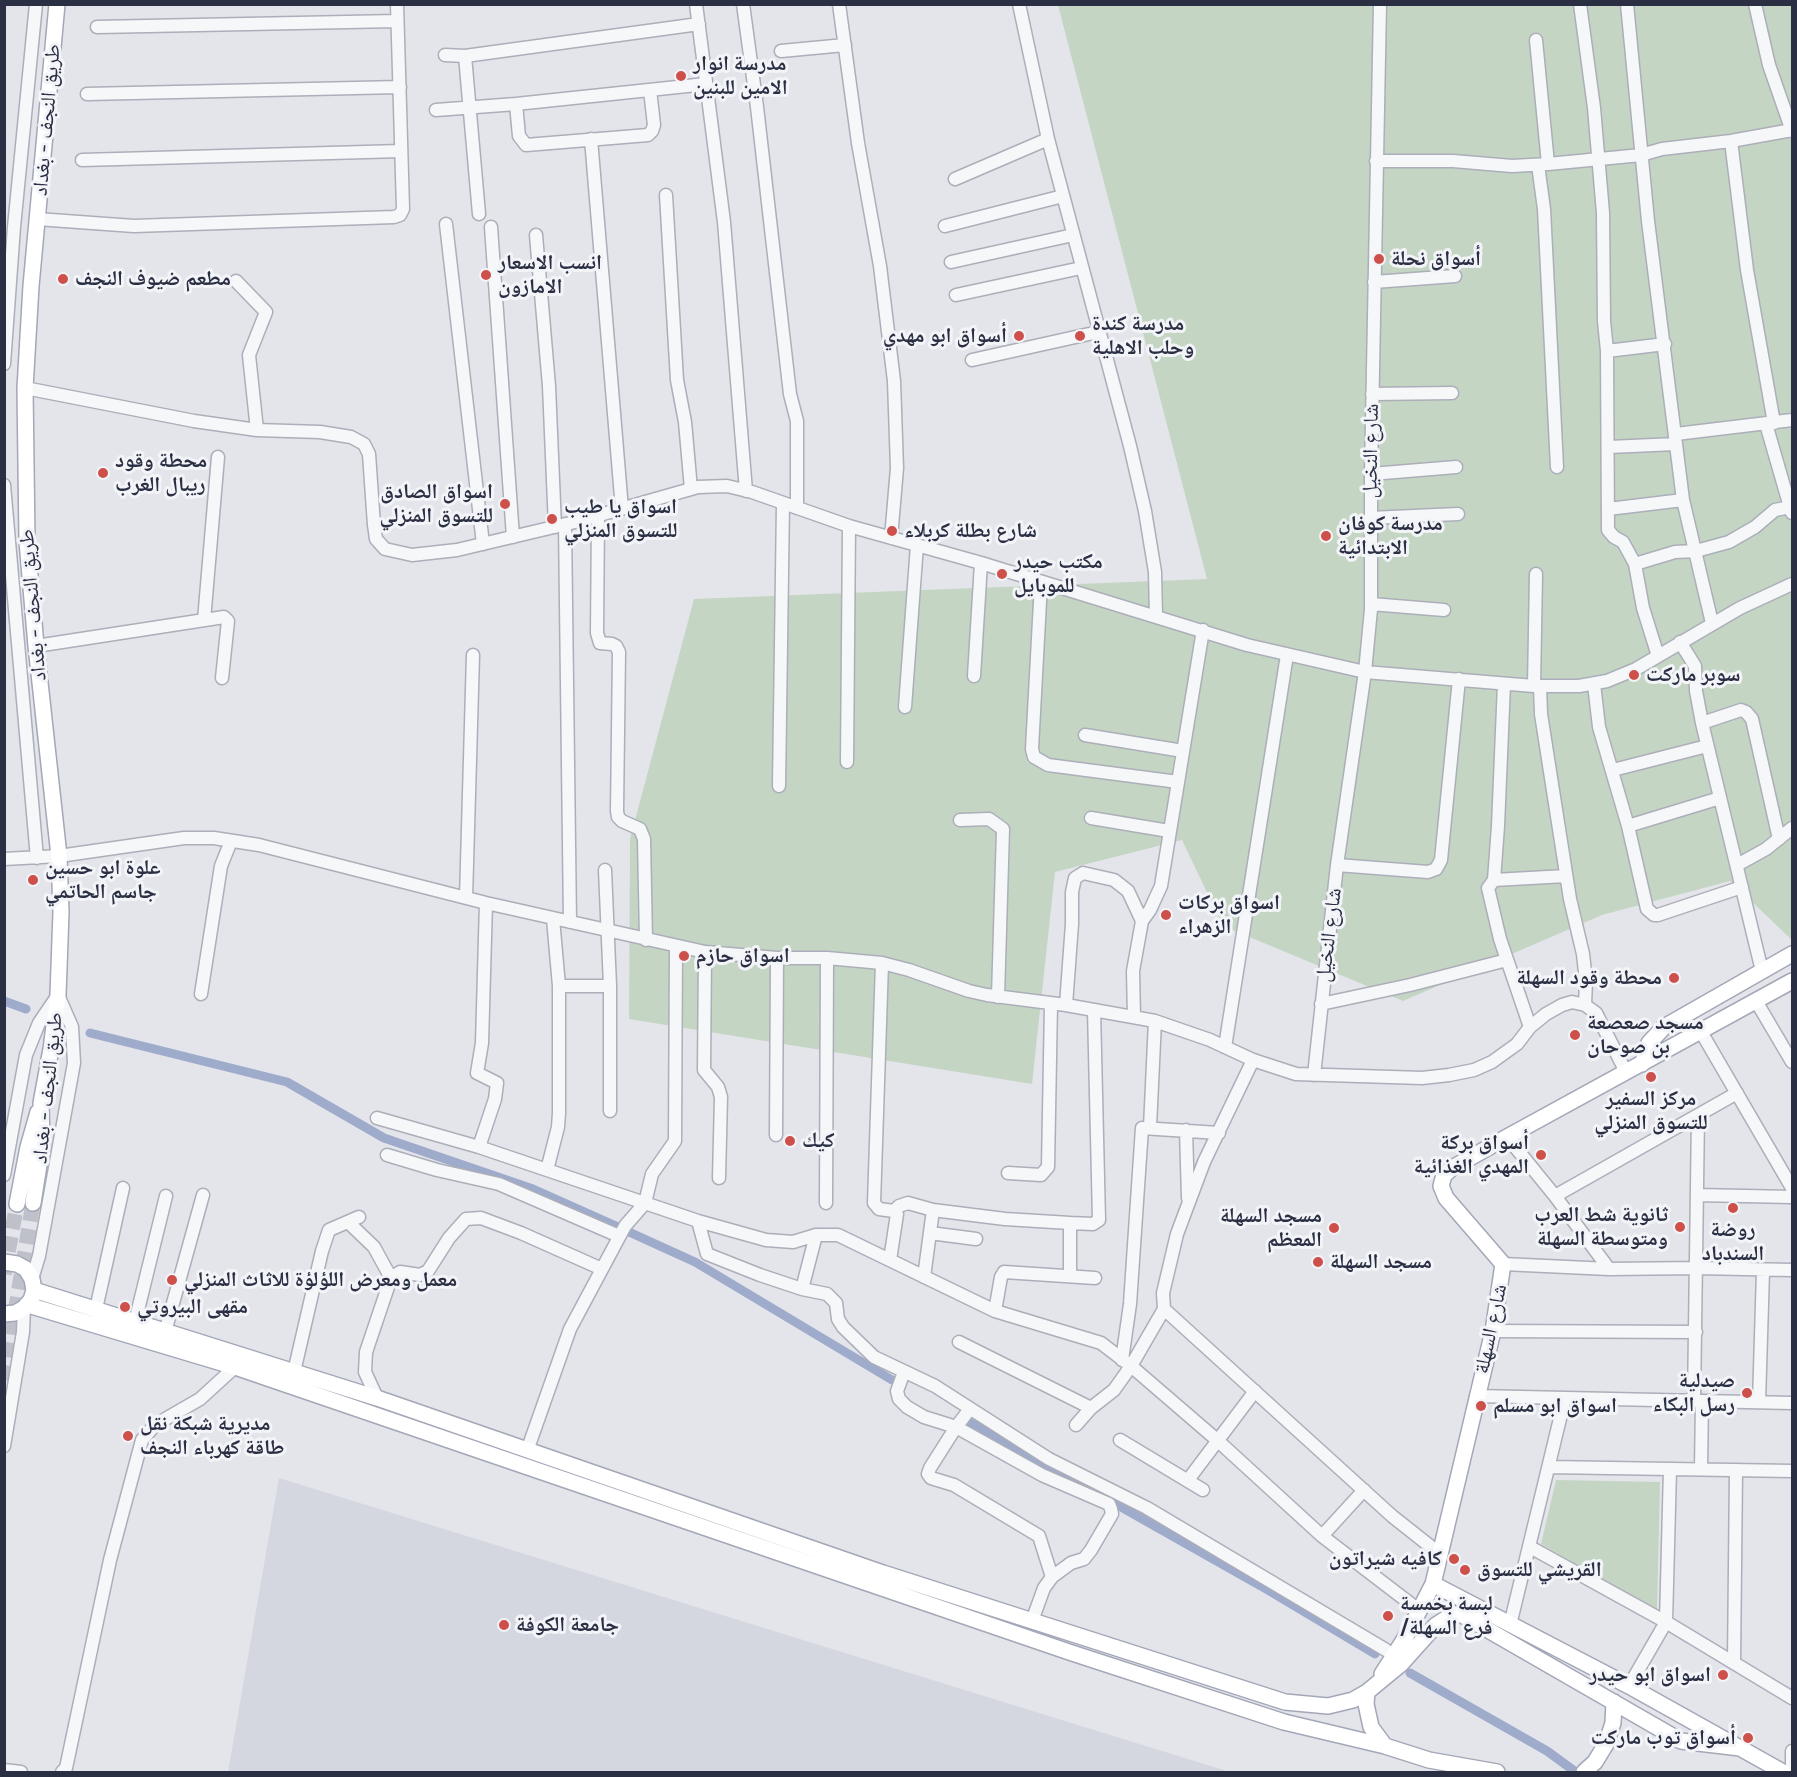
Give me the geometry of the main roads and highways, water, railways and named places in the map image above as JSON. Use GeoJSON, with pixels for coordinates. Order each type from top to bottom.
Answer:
{"type":"FeatureCollection","features":[{"type":"Feature","properties":{"kind":"main road","name":"طريق النجف - بغداد"},"geometry":{"type":"LineString","coordinates":[[33,1203],[42,1146],[41,1103],[58,995],[61,940],[59,856],[36,646],[26,519],[25,388],[57,4]]}},
{"type":"Feature","properties":{"kind":"main road"},"geometry":{"type":"LineString","coordinates":[[1642,1064],[1649,1043],[1664,1027],[1792,954]]}},
{"type":"Feature","properties":{"kind":"main road","name":"شارع السهلة"},"geometry":{"type":"LineString","coordinates":[[1371,1688],[1419,1611],[1433,1584],[1493,1331],[1503,1264],[1446,1198],[1441,1186],[1444,1175],[1452,1168],[1507,1137],[1792,981]]}},
{"type":"Feature","properties":{"kind":"main road"},"geometry":{"type":"LineString","coordinates":[[16,1204],[27,1147],[41,1103]]}},
{"type":"Feature","properties":{"kind":"main road"},"geometry":{"type":"LineString","coordinates":[[4,1262],[22,1266],[33,1284],[96,1309],[377,1398],[883,1573],[1285,1702],[1328,1706],[1353,1700],[1401,1664],[1436,1625],[1453,1614],[1462,1615],[1681,1741],[1740,1748]]}},
{"type":"Feature","properties":{"kind":"main road"},"geometry":{"type":"LineString","coordinates":[[4,1314],[15,1313],[26,1306],[33,1284]]}},
{"type":"Feature","properties":{"kind":"main road"},"geometry":{"type":"LineString","coordinates":[[26,1306],[236,1367],[1072,1653],[1284,1722],[1386,1746],[1429,1760],[1497,1773]]}},
{"type":"Feature","properties":{"kind":"main road"},"geometry":{"type":"LineString","coordinates":[[1433,1584],[1629,1686],[1783,1773]]}},
{"type":"Feature","properties":{"kind":"main road"},"geometry":{"type":"LineString","coordinates":[[1371,1688],[1366,1704],[1370,1721],[1377,1737],[1386,1746]]}},
{"type":"Feature","properties":{"kind":"main road"},"geometry":{"type":"LineString","coordinates":[[1584,1773],[1595,1762],[1606,1744],[1613,1724],[1614,1702]]}},
{"type":"Feature","properties":{"kind":"waterway"},"geometry":{"type":"LineString","coordinates":[[4,1001],[26,1009]]}},
{"type":"Feature","properties":{"kind":"waterway"},"geometry":{"type":"LineString","coordinates":[[90,1033],[287,1082],[384,1138],[533,1189],[616,1226]]}},
{"type":"Feature","properties":{"kind":"waterway"},"geometry":{"type":"LineString","coordinates":[[629,1232],[695,1262],[892,1380]]}},
{"type":"Feature","properties":{"kind":"waterway"},"geometry":{"type":"LineString","coordinates":[[969,1422],[1095,1492]]}},
{"type":"Feature","properties":{"kind":"waterway"},"geometry":{"type":"LineString","coordinates":[[1107,1499],[1375,1654]]}},
{"type":"Feature","properties":{"kind":"waterway"},"geometry":{"type":"LineString","coordinates":[[1410,1673],[1547,1751],[1573,1770]]}},
{"type":"Feature","properties":{"kind":"tunnel"},"geometry":{"type":"LineString","coordinates":[[4,1380],[33,1203]]}},
{"type":"Feature","properties":{"kind":"tunnel"},"geometry":{"type":"LineString","coordinates":[[4,1274],[17,1204]]}},
{"type":"Feature","properties":{"kind":"place","name":"مدرسة انوار الامين للبنين"},"geometry":{"type":"Point","coordinates":[681,76]}},
{"type":"Feature","properties":{"kind":"place","name":"أسواق نحلة"},"geometry":{"type":"Point","coordinates":[1379,259]}},
{"type":"Feature","properties":{"kind":"place","name":"انسب الاسعار الامازون"},"geometry":{"type":"Point","coordinates":[486,275]}},
{"type":"Feature","properties":{"kind":"place","name":"مطعم ضيوف النجف"},"geometry":{"type":"Point","coordinates":[63,279]}},
{"type":"Feature","properties":{"kind":"place","name":"أسواق ابو مهدي"},"geometry":{"type":"Point","coordinates":[1019,336]}},
{"type":"Feature","properties":{"kind":"place","name":"مدرسة كندة وحلب الاهلية"},"geometry":{"type":"Point","coordinates":[1080,336]}},
{"type":"Feature","properties":{"kind":"place","name":"محطة وقود ريبال الغرب"},"geometry":{"type":"Point","coordinates":[103,473]}},
{"type":"Feature","properties":{"kind":"place","name":"اسواق الصادق للتسوق المنزلي"},"geometry":{"type":"Point","coordinates":[505,504]}},
{"type":"Feature","properties":{"kind":"place","name":"اسواق يا طيب للتسوق المنزلي"},"geometry":{"type":"Point","coordinates":[552,519]}},
{"type":"Feature","properties":{"kind":"place","name":"شارع بطلة كربلاء"},"geometry":{"type":"Point","coordinates":[892,531]}},
{"type":"Feature","properties":{"kind":"place","name":"مدرسة كوفان الابتدائية"},"geometry":{"type":"Point","coordinates":[1326,536]}},
{"type":"Feature","properties":{"kind":"place","name":"مكتب حيدر للموبايل"},"geometry":{"type":"Point","coordinates":[1002,574]}},
{"type":"Feature","properties":{"kind":"place","name":"سوبر ماركت"},"geometry":{"type":"Point","coordinates":[1634,675]}},
{"type":"Feature","properties":{"kind":"place","name":"علوة ابو حسين جاسم الحاتمي"},"geometry":{"type":"Point","coordinates":[33,880]}},
{"type":"Feature","properties":{"kind":"place","name":"اسواق بركات الزهراء"},"geometry":{"type":"Point","coordinates":[1166,915]}},
{"type":"Feature","properties":{"kind":"place","name":"اسواق حازم"},"geometry":{"type":"Point","coordinates":[684,956]}},
{"type":"Feature","properties":{"kind":"place","name":"محطة وقود السهلة"},"geometry":{"type":"Point","coordinates":[1674,978]}},
{"type":"Feature","properties":{"kind":"place","name":"مسجد صعصعة بن صوحان"},"geometry":{"type":"Point","coordinates":[1575,1035]}},
{"type":"Feature","properties":{"kind":"place","name":"مركز السفير للتسوق المنزلي"},"geometry":{"type":"Point","coordinates":[1651,1077]}},
{"type":"Feature","properties":{"kind":"place","name":"كيك"},"geometry":{"type":"Point","coordinates":[790,1141]}},
{"type":"Feature","properties":{"kind":"place","name":"أسواق بركة المهدي الغذائية"},"geometry":{"type":"Point","coordinates":[1541,1155]}},
{"type":"Feature","properties":{"kind":"place","name":"روضة السندباد"},"geometry":{"type":"Point","coordinates":[1733,1208]}},
{"type":"Feature","properties":{"kind":"place","name":"ثانوية شط العرب ومتوسطة السهلة"},"geometry":{"type":"Point","coordinates":[1680,1227]}},
{"type":"Feature","properties":{"kind":"place","name":"مسجد السهلة المعظم"},"geometry":{"type":"Point","coordinates":[1334,1228]}},
{"type":"Feature","properties":{"kind":"place","name":"مسجد السهلة"},"geometry":{"type":"Point","coordinates":[1318,1262]}},
{"type":"Feature","properties":{"kind":"place","name":"معمل ومعرض اللؤلؤة للاثاث المنزلي"},"geometry":{"type":"Point","coordinates":[172,1280]}},
{"type":"Feature","properties":{"kind":"place","name":"مقهى البيروتي"},"geometry":{"type":"Point","coordinates":[125,1307]}},
{"type":"Feature","properties":{"kind":"place","name":"صيدلية رسل البكاء"},"geometry":{"type":"Point","coordinates":[1747,1393]}},
{"type":"Feature","properties":{"kind":"place","name":"اسواق ابو مسلم"},"geometry":{"type":"Point","coordinates":[1481,1406]}},
{"type":"Feature","properties":{"kind":"place","name":"مديرية شبكة نقل طاقة كهرباء النجف"},"geometry":{"type":"Point","coordinates":[128,1436]}},
{"type":"Feature","properties":{"kind":"place","name":"كافيه شيراتون"},"geometry":{"type":"Point","coordinates":[1454,1559]}},
{"type":"Feature","properties":{"kind":"place","name":"القريشي للتسوق"},"geometry":{"type":"Point","coordinates":[1465,1570]}},
{"type":"Feature","properties":{"kind":"place","name":"لبسة بخمسة /فرع السهلة"},"geometry":{"type":"Point","coordinates":[1388,1616]}},
{"type":"Feature","properties":{"kind":"place","name":"جامعة الكوفة"},"geometry":{"type":"Point","coordinates":[504,1625]}},
{"type":"Feature","properties":{"kind":"place","name":"اسواق ابو حيدر"},"geometry":{"type":"Point","coordinates":[1723,1675]}},
{"type":"Feature","properties":{"kind":"place","name":"أسواق توب ماركت"},"geometry":{"type":"Point","coordinates":[1748,1738]}}]}
